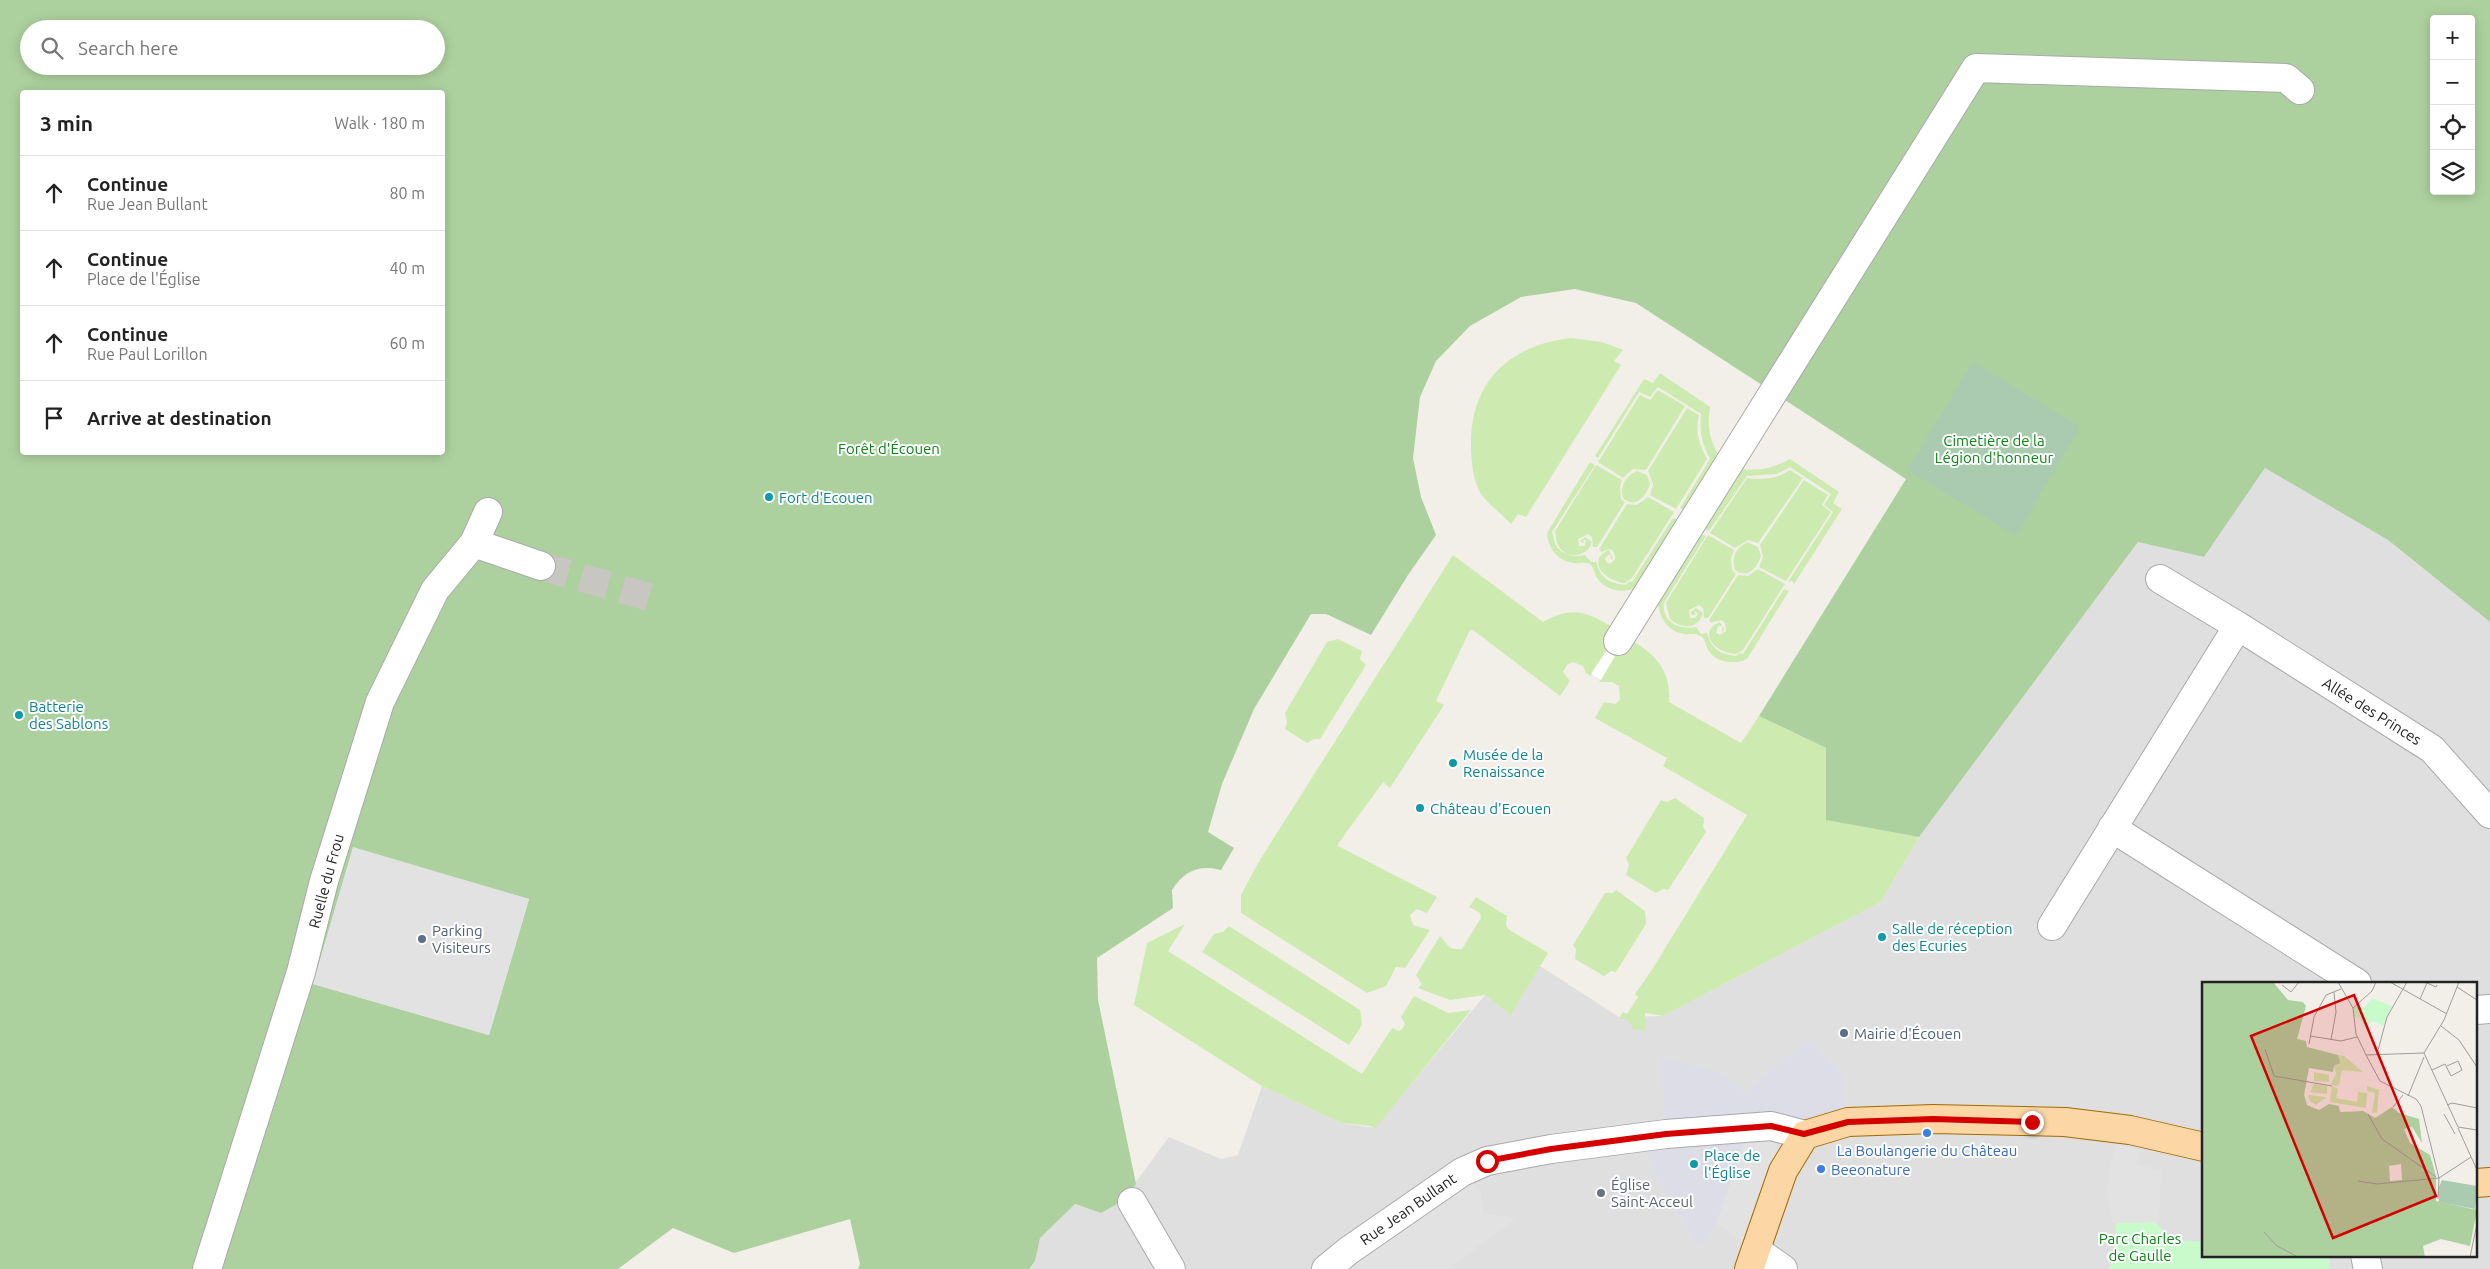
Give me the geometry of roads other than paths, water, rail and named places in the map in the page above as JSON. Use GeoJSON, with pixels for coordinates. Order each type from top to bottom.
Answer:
{"type":"FeatureCollection","features":[{"type":"Feature","properties":{"kind":"main road"},"geometry":{"type":"LineString","coordinates":[[1752,1259],[1783,1171],[1804,1134],[1848,1122],[1933,1119],[2065,1122],[2130,1130],[2202,1147]]}},
{"type":"Feature","properties":{"kind":"street"},"geometry":{"type":"LineString","coordinates":[[1618,641],[1976,68],[2286,78],[2300,90]]}},
{"type":"Feature","properties":{"kind":"street","name":"Ruelle du Frou"},"geometry":{"type":"LineString","coordinates":[[207,1269],[301,972],[324,881],[380,702],[435,590],[474,543],[488,512]]}},
{"type":"Feature","properties":{"kind":"street"},"geometry":{"type":"LineString","coordinates":[[474,543],[541,566]]}},
{"type":"Feature","properties":{"kind":"street","name":"Allée des Princes"},"geometry":{"type":"LineString","coordinates":[[2160,579],[2432,749],[2490,814]]}},
{"type":"Feature","properties":{"kind":"street"},"geometry":{"type":"LineString","coordinates":[[2052,926],[2238,626]]}},
{"type":"Feature","properties":{"kind":"street"},"geometry":{"type":"LineString","coordinates":[[2112,828],[2355,982]]}},
{"type":"Feature","properties":{"kind":"street","name":"Rue Jean Bullant"},"geometry":{"type":"LineString","coordinates":[[1326,1269],[1348,1251],[1462,1172],[1487,1161],[1551,1149],[1666,1134],[1771,1126],[1804,1134]]}},
{"type":"Feature","properties":{"kind":"street"},"geometry":{"type":"LineString","coordinates":[[1132,1202],[1171,1269]]}},
{"type":"Feature","properties":{"kind":"street"},"geometry":{"type":"LineString","coordinates":[[2366,1256],[2368,1269]]}},
{"type":"Feature","properties":{"kind":"street"},"geometry":{"type":"LineString","coordinates":[[1752,1259],[1783,1269]]}},
{"type":"Feature","properties":{"kind":"tunnel"},"geometry":{"type":"LineString","coordinates":[[541,566],[656,599]]}},
{"type":"Feature","properties":{"kind":"place","name":"Fort d'Ecouen"},"geometry":{"type":"Point","coordinates":[769,497]}},
{"type":"Feature","properties":{"kind":"place","name":"Batterie des Sablons"},"geometry":{"type":"Point","coordinates":[19,715]}},
{"type":"Feature","properties":{"kind":"place","name":"Musée de la Renaissance"},"geometry":{"type":"Point","coordinates":[1453,763]}},
{"type":"Feature","properties":{"kind":"place","name":"Château d'Ecouen"},"geometry":{"type":"Point","coordinates":[1420,808]}},
{"type":"Feature","properties":{"kind":"place","name":"Salle de réception des Ecuries"},"geometry":{"type":"Point","coordinates":[1882,937]}},
{"type":"Feature","properties":{"kind":"place","name":"Parking Visiteurs"},"geometry":{"type":"Point","coordinates":[422,939]}},
{"type":"Feature","properties":{"kind":"place","name":"Mairie d'Écouen"},"geometry":{"type":"Point","coordinates":[1844,1033]}},
{"type":"Feature","properties":{"kind":"place","name":"La Boulangerie du Château"},"geometry":{"type":"Point","coordinates":[1927,1133]}},
{"type":"Feature","properties":{"kind":"place","name":"Place de l'Église"},"geometry":{"type":"Point","coordinates":[1694,1164]}},
{"type":"Feature","properties":{"kind":"place","name":"Beeonature"},"geometry":{"type":"Point","coordinates":[1821,1169]}},
{"type":"Feature","properties":{"kind":"place","name":"Église Saint-Acceul"},"geometry":{"type":"Point","coordinates":[1601,1193]}},
{"type":"Feature","properties":{"kind":"park label","name":"Forêt d'Écouen"},"geometry":{"type":"Point","coordinates":[889,448]}},
{"type":"Feature","properties":{"kind":"park label","name":"Cimetière de la Légion d'honneur"},"geometry":{"type":"Point","coordinates":[1994,448]}},
{"type":"Feature","properties":{"kind":"park label","name":"Parc Charles de Gaulle"},"geometry":{"type":"Point","coordinates":[2140,1246]}}]}
